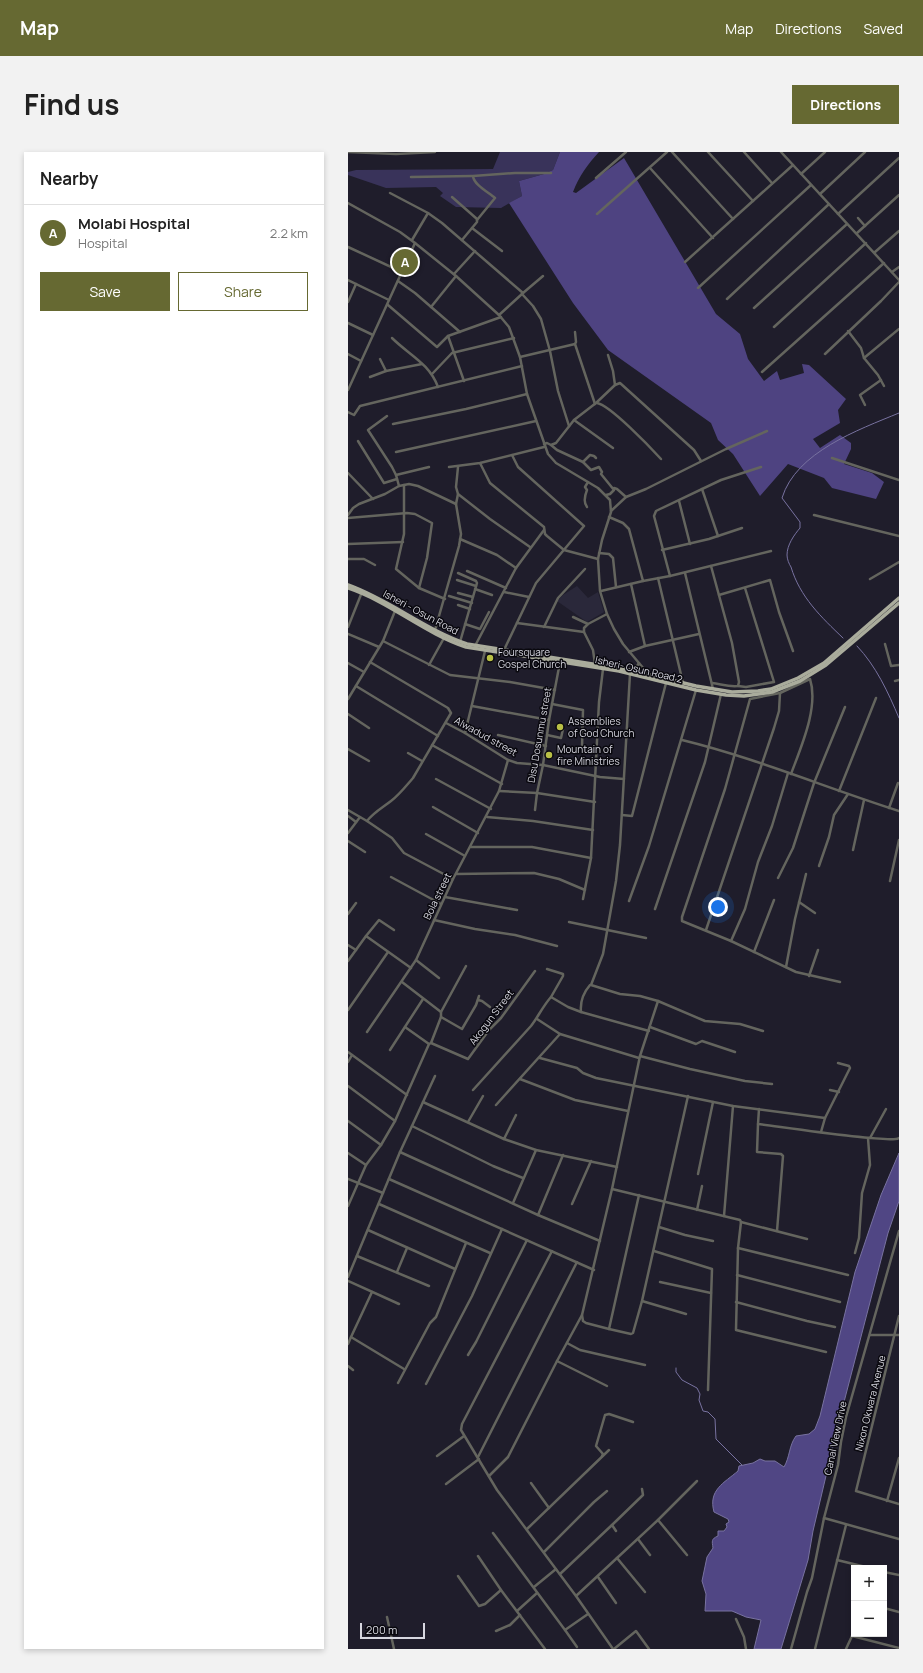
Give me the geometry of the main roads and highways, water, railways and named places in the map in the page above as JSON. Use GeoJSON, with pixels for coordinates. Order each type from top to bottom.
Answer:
{"type":"FeatureCollection","features":[{"type":"Feature","properties":{"kind":"main road","name":"Isheri- Osun Road 2"},"geometry":{"type":"LineString","coordinates":[[348,586],[362,591],[444,638],[466,647],[633,673],[649,676],[666,683],[696,690],[721,694],[750,693]]}},
{"type":"Feature","properties":{"kind":"main road","name":"Isheri - Osun Road"},"geometry":{"type":"LineString","coordinates":[[362,591],[460,642],[475,646],[595,664],[633,673]]}},
{"type":"Feature","properties":{"kind":"main road"},"geometry":{"type":"LineString","coordinates":[[750,693],[772,689],[798,678],[824,663],[899,598]]}},
{"type":"Feature","properties":{"kind":"main road"},"geometry":{"type":"LineString","coordinates":[[649,676],[713,690],[750,693],[772,692],[800,681],[826,665],[899,603]]}},
{"type":"Feature","properties":{"kind":"waterway"},"geometry":{"type":"LineString","coordinates":[[843,638],[812,606],[795,578],[788,560],[787,551],[791,540],[800,528],[800,522],[782,498],[789,482],[800,468],[814,455],[848,435],[899,413]]}},
{"type":"Feature","properties":{"kind":"waterway"},"geometry":{"type":"LineString","coordinates":[[857,646],[876,671],[899,718]]}},
{"type":"Feature","properties":{"kind":"waterway"},"geometry":{"type":"LineString","coordinates":[[676,1368],[676,1372],[682,1380],[697,1388],[700,1394],[699,1400],[703,1411],[708,1412],[715,1419],[716,1439],[742,1465]]}},
{"type":"Feature","properties":{"kind":"place","name":"Molabi Hospital"},"geometry":{"type":"Point","coordinates":[405,262]}},
{"type":"Feature","properties":{"kind":"place","name":"Foursquare Gospel Church"},"geometry":{"type":"Point","coordinates":[490,658]}},
{"type":"Feature","properties":{"kind":"place","name":"Assemblies of God Church"},"geometry":{"type":"Point","coordinates":[560,727]}},
{"type":"Feature","properties":{"kind":"place","name":"Mountain of fire Ministries"},"geometry":{"type":"Point","coordinates":[549,755]}}]}
